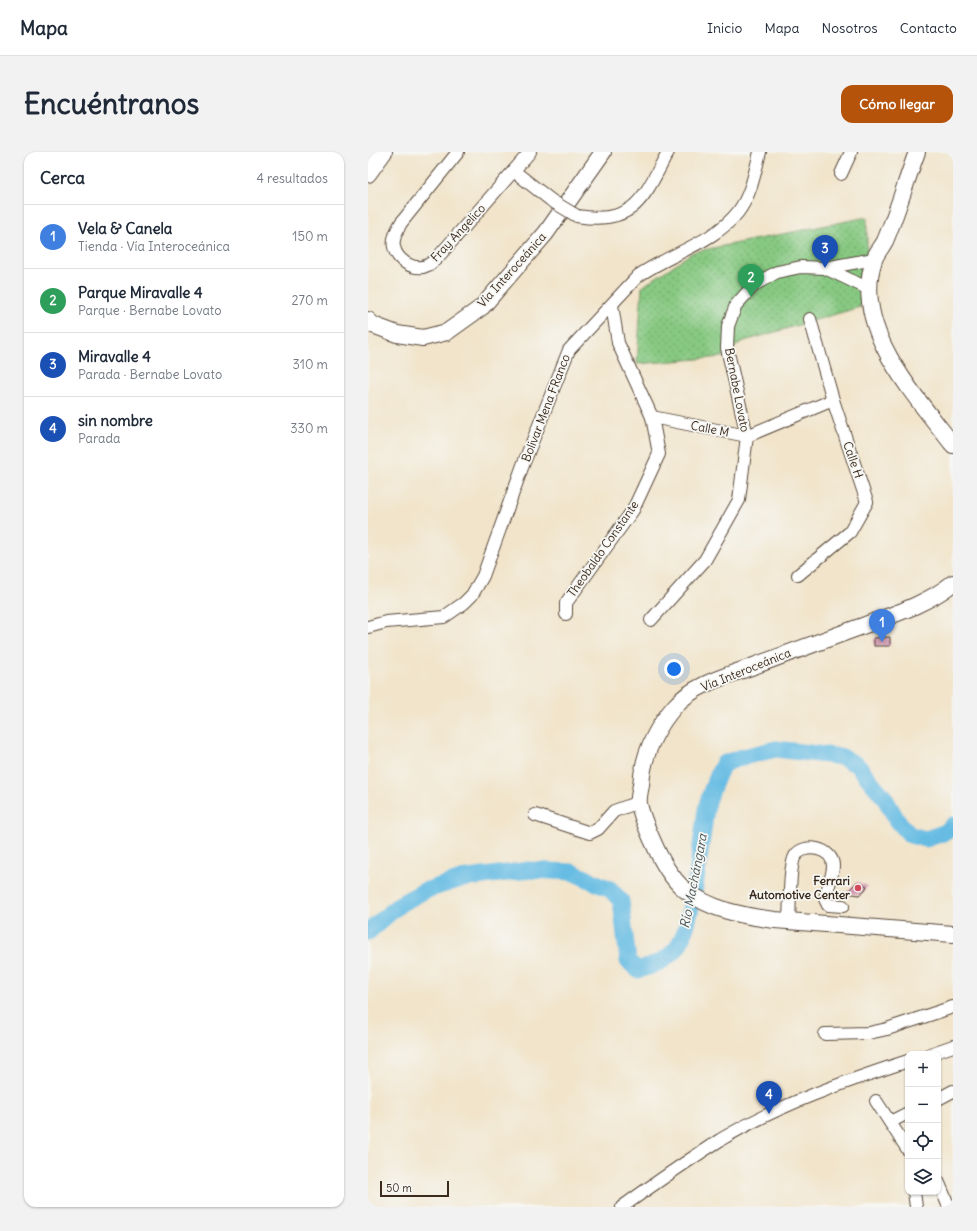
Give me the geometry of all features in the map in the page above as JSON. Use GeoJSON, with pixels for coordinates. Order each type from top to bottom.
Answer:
{"type":"FeatureCollection","features":[{"type":"Feature","properties":{"kind":"main road"},"geometry":{"type":"LineString","coordinates":[[368,174],[384,152]]}},
{"type":"Feature","properties":{"kind":"main road","name":"Vía Interoceánica"},"geometry":{"type":"LineString","coordinates":[[368,320],[373,325],[397,334],[423,338],[447,332],[482,307],[546,233],[603,152]]}},
{"type":"Feature","properties":{"kind":"main road"},"geometry":{"type":"LineString","coordinates":[[917,152],[884,241],[874,259],[869,289],[871,315],[889,357],[904,381],[953,445]]}},
{"type":"Feature","properties":{"kind":"main road"},"geometry":{"type":"LineString","coordinates":[[879,332],[879,286],[884,241]]}},
{"type":"Feature","properties":{"kind":"main road","name":"Vía Interoceánica"},"geometry":{"type":"LineString","coordinates":[[953,583],[929,598],[888,616],[728,675],[699,688],[676,704],[661,724],[647,750],[642,772],[639,802],[645,823],[656,848],[672,877],[684,889],[701,900],[722,910],[746,916],[782,921],[953,934]]}},
{"type":"Feature","properties":{"kind":"street","name":"Fray Angelico"},"geometry":{"type":"LineString","coordinates":[[458,152],[401,223],[395,233],[394,246],[399,257],[406,263],[418,267],[428,265],[438,257],[515,172],[530,152]]}},
{"type":"Feature","properties":{"kind":"street"},"geometry":{"type":"LineString","coordinates":[[515,172],[552,201],[577,216],[593,219],[608,218],[631,208],[643,198],[668,152]]}},
{"type":"Feature","properties":{"kind":"street","name":"Bolivar Mena FRanco"},"geometry":{"type":"LineString","coordinates":[[368,627],[386,622],[444,617],[464,603],[472,595],[483,576],[529,450],[569,350],[612,306],[638,276],[722,229],[738,211],[750,189],[760,152]]}},
{"type":"Feature","properties":{"kind":"street"},"geometry":{"type":"LineString","coordinates":[[841,174],[851,152]]}},
{"type":"Feature","properties":{"kind":"street","name":"Bernabe Lovato"},"geometry":{"type":"LineString","coordinates":[[651,620],[705,560],[738,500],[747,436],[727,348],[728,326],[736,305],[754,285],[776,272],[802,267],[825,268],[874,259]]}},
{"type":"Feature","properties":{"kind":"street","name":"Bernabe Lovato"},"geometry":{"type":"LineString","coordinates":[[825,268],[869,289]]}},
{"type":"Feature","properties":{"kind":"street","name":"Theobaldo Constante"},"geometry":{"type":"LineString","coordinates":[[566,614],[566,603],[633,510],[659,454],[652,417],[618,343],[612,306]]}},
{"type":"Feature","properties":{"kind":"street","name":"Calle H"},"geometry":{"type":"LineString","coordinates":[[798,575],[850,532],[867,502],[833,400],[810,320]]}},
{"type":"Feature","properties":{"kind":"street","name":"Calle M"},"geometry":{"type":"LineString","coordinates":[[652,417],[747,436],[833,400]]}},
{"type":"Feature","properties":{"kind":"street"},"geometry":{"type":"LineString","coordinates":[[536,815],[590,833],[598,829],[614,811],[639,802]]}},
{"type":"Feature","properties":{"kind":"street"},"geometry":{"type":"LineString","coordinates":[[782,921],[794,857],[800,852],[815,848],[824,851],[830,858],[833,866],[825,899],[828,905],[843,906]]}},
{"type":"Feature","properties":{"kind":"street"},"geometry":{"type":"LineString","coordinates":[[825,1034],[869,1033],[887,1029],[953,1007]]}},
{"type":"Feature","properties":{"kind":"street"},"geometry":{"type":"LineString","coordinates":[[939,1051],[953,1046]]}},
{"type":"Feature","properties":{"kind":"street"},"geometry":{"type":"LineString","coordinates":[[622,1207],[721,1140],[769,1114],[851,1079],[905,1062]]}},
{"type":"Feature","properties":{"kind":"street"},"geometry":{"type":"LineString","coordinates":[[941,1097],[953,1091]]}},
{"type":"Feature","properties":{"kind":"street"},"geometry":{"type":"LineString","coordinates":[[876,1101],[905,1145]]}},
{"type":"Feature","properties":{"kind":"street"},"geometry":{"type":"LineString","coordinates":[[890,1122],[905,1114]]}},
{"type":"Feature","properties":{"kind":"street"},"geometry":{"type":"LineString","coordinates":[[941,1188],[949,1207]]}},
{"type":"Feature","properties":{"kind":"street"},"geometry":{"type":"LineString","coordinates":[[914,1195],[916,1207]]}},
{"type":"Feature","properties":{"kind":"green space"},"geometry":{"type":"Polygon","coordinates":[[[867,217],[867,255],[860,307],[741,342],[723,357],[637,364],[642,287],[693,252],[867,217]]]}},
{"type":"Feature","properties":{"kind":"building"},"geometry":{"type":"Polygon","coordinates":[[[890,637],[890,646],[874,646],[874,638],[890,637]]]}},
{"type":"Feature","properties":{"kind":"building","name":"Ferrari Automotive Center"},"geometry":{"type":"Polygon","coordinates":[[[857,882],[867,886],[865,890],[859,895],[846,893],[857,882]]]}},
{"type":"Feature","properties":{"kind":"waterway","name":"Río Machángara"},"geometry":{"type":"LineString","coordinates":[[368,932],[400,904],[424,891],[461,879],[529,870],[572,872],[610,889],[621,901],[628,961],[638,970],[658,963],[667,958],[675,950],[687,925],[695,884],[707,804],[723,764],[739,758],[776,749],[842,757],[857,765],[884,797],[897,820],[910,835],[926,839],[946,832],[953,825]]}},
{"type":"Feature","properties":{"kind":"place","name":"Miravalle 4"},"geometry":{"type":"Point","coordinates":[825,268]}},
{"type":"Feature","properties":{"kind":"place","name":"Parque Miravalle 4"},"geometry":{"type":"Point","coordinates":[751,297]}},
{"type":"Feature","properties":{"kind":"place","name":"Vela & Canela"},"geometry":{"type":"Point","coordinates":[882,642]}},
{"type":"Feature","properties":{"kind":"place","name":"Ferrari Automotive Center"},"geometry":{"type":"Point","coordinates":[858,888]}},
{"type":"Feature","properties":{"kind":"place","name":"sin nombre"},"geometry":{"type":"Point","coordinates":[769,1114]}}]}
